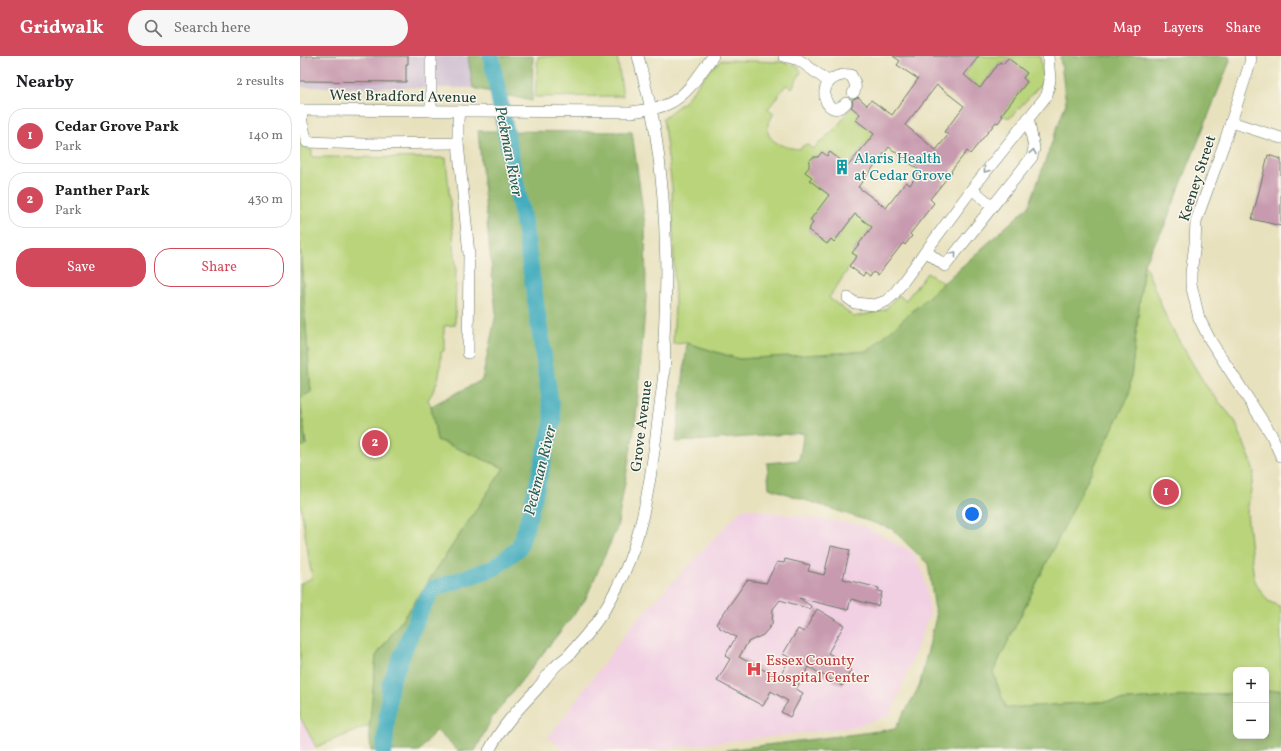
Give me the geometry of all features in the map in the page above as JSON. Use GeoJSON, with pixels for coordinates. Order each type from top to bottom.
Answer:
{"type":"FeatureCollection","features":[{"type":"Feature","properties":{"kind":"street"},"geometry":{"type":"LineString","coordinates":[[431,56],[431,111]]}},
{"type":"Feature","properties":{"kind":"street","name":"Grove Avenue"},"geometry":{"type":"LineString","coordinates":[[489,751],[498,734],[511,717],[555,667],[586,636],[599,618],[616,590],[631,558],[644,511],[655,451],[665,349],[666,273],[664,220],[655,130],[638,56]]}},
{"type":"Feature","properties":{"kind":"street"},"geometry":{"type":"LineString","coordinates":[[650,109],[669,104],[686,92],[713,56]]}},
{"type":"Feature","properties":{"kind":"street"},"geometry":{"type":"LineString","coordinates":[[784,56],[799,60],[829,82]]}},
{"type":"Feature","properties":{"kind":"street"},"geometry":{"type":"LineString","coordinates":[[848,298],[855,303],[876,305],[886,301],[894,294],[972,189],[1047,95],[1050,80],[1048,56]]}},
{"type":"Feature","properties":{"kind":"street","name":"Keeney Street"},"geometry":{"type":"LineString","coordinates":[[1250,56],[1251,60],[1231,122],[1196,220],[1191,284],[1199,318],[1210,340],[1278,443],[1281,456]]}},
{"type":"Feature","properties":{"kind":"street"},"geometry":{"type":"LineString","coordinates":[[846,103],[837,108],[832,108],[826,104],[824,90],[829,82],[842,75],[851,75],[855,84],[855,90],[853,93]]}},
{"type":"Feature","properties":{"kind":"street","name":"West Bradford Avenue"},"geometry":{"type":"LineString","coordinates":[[301,110],[631,112],[650,109]]}},
{"type":"Feature","properties":{"kind":"street"},"geometry":{"type":"LineString","coordinates":[[301,110],[302,123],[307,142],[364,144],[458,143]]}},
{"type":"Feature","properties":{"kind":"street"},"geometry":{"type":"LineString","coordinates":[[460,111],[458,121],[458,143],[469,254],[468,353]]}},
{"type":"Feature","properties":{"kind":"street"},"geometry":{"type":"LineString","coordinates":[[926,251],[945,266],[1032,157],[1034,148],[1028,118]]}},
{"type":"Feature","properties":{"kind":"street"},"geometry":{"type":"LineString","coordinates":[[1231,122],[1281,138]]}},
{"type":"Feature","properties":{"kind":"street"},"geometry":{"type":"LineString","coordinates":[[972,189],[992,206]]}},
{"type":"Feature","properties":{"kind":"shaded area"},"geometry":{"type":"Polygon","coordinates":[[[300,56],[468,56],[473,88],[300,87],[300,56]]]}},
{"type":"Feature","properties":{"kind":"shaded area","name":"Essex County Hospital Center"},"geometry":{"type":"Polygon","coordinates":[[[743,508],[862,525],[912,552],[924,574],[930,613],[891,715],[854,727],[646,751],[565,751],[548,738],[633,624],[743,508]]]}},
{"type":"Feature","properties":{"kind":"shaded area"},"geometry":{"type":"Polygon","coordinates":[[[300,717],[316,747],[309,751],[300,751],[300,717]]]}},
{"type":"Feature","properties":{"kind":"green space"},"geometry":{"type":"Polygon","coordinates":[[[468,56],[533,56],[532,101],[473,88],[468,56]]]}},
{"type":"Feature","properties":{"kind":"green space"},"geometry":{"type":"Polygon","coordinates":[[[538,56],[617,56],[623,96],[535,97],[538,56]]]}},
{"type":"Feature","properties":{"kind":"green space"},"geometry":{"type":"Polygon","coordinates":[[[979,56],[1040,56],[1044,81],[1010,118],[1001,115],[1027,82],[1023,78],[1027,73],[1000,62],[980,88],[964,75],[979,56]]]}},
{"type":"Feature","properties":{"kind":"green space"},"geometry":{"type":"Polygon","coordinates":[[[1060,56],[1229,56],[1230,61],[1164,227],[1144,263],[1129,395],[993,672],[1006,708],[1233,693],[1233,739],[1269,739],[1269,691],[1281,690],[1281,751],[726,751],[895,729],[919,687],[936,617],[928,564],[892,529],[769,488],[767,463],[799,460],[804,433],[676,442],[687,343],[739,359],[868,351],[1029,206],[1066,103],[1060,56]]]}},
{"type":"Feature","properties":{"kind":"green space"},"geometry":{"type":"Polygon","coordinates":[[[721,60],[781,62],[798,66],[801,72],[792,88],[786,85],[768,109],[774,113],[768,124],[769,136],[777,143],[799,149],[806,144],[813,149],[837,127],[853,104],[862,112],[856,120],[869,130],[876,132],[848,166],[830,152],[827,156],[822,152],[818,157],[813,157],[809,161],[812,177],[810,181],[829,195],[810,220],[813,223],[808,230],[827,244],[831,239],[835,241],[855,214],[872,227],[852,252],[857,256],[829,298],[854,317],[885,310],[898,295],[906,300],[927,273],[944,283],[868,352],[739,359],[687,343],[673,344],[675,305],[672,188],[663,118],[684,102],[708,72],[721,60]]]}},
{"type":"Feature","properties":{"kind":"green space"},"geometry":{"type":"Polygon","coordinates":[[[478,131],[632,132],[645,225],[646,298],[636,419],[617,528],[585,600],[492,718],[475,751],[458,751],[436,730],[419,751],[371,751],[369,731],[376,656],[412,606],[504,468],[437,440],[431,406],[482,380],[496,314],[478,131]]]}},
{"type":"Feature","properties":{"kind":"green space"},"geometry":{"type":"Polygon","coordinates":[[[300,142],[305,147],[312,150],[312,157],[446,158],[456,267],[455,325],[444,326],[444,351],[441,352],[439,377],[428,400],[431,406],[437,440],[504,468],[412,606],[376,656],[370,725],[316,747],[300,717],[300,584],[312,578],[300,502],[300,447],[306,445],[300,397],[311,392],[300,245],[300,142]]]}},
{"type":"Feature","properties":{"kind":"green space"},"geometry":{"type":"Polygon","coordinates":[[[300,245],[311,392],[300,398],[300,245]]]}},
{"type":"Feature","properties":{"kind":"green space"},"geometry":{"type":"Polygon","coordinates":[[[1144,263],[1169,324],[1206,386],[1235,421],[1251,461],[1254,472],[1247,512],[1254,581],[1268,601],[1281,607],[1281,690],[1269,691],[1269,667],[1233,667],[1233,693],[1005,708],[993,672],[1129,395],[1144,263]]]}},
{"type":"Feature","properties":{"kind":"green space"},"geometry":{"type":"Polygon","coordinates":[[[300,398],[306,445],[300,447],[300,398]]]}},
{"type":"Feature","properties":{"kind":"building"},"geometry":{"type":"Polygon","coordinates":[[[300,56],[408,56],[408,64],[406,64],[406,82],[300,81],[300,56]]]}},
{"type":"Feature","properties":{"kind":"building","name":"Alaris Health at Cedar Grove"},"geometry":{"type":"Polygon","coordinates":[[[893,56],[979,56],[964,75],[980,88],[1000,62],[1003,64],[1008,58],[1027,73],[1023,78],[1027,82],[1001,115],[1003,116],[998,123],[996,122],[970,154],[967,151],[930,199],[934,203],[910,234],[912,236],[905,245],[903,243],[878,275],[873,272],[870,277],[865,273],[863,276],[849,266],[857,256],[852,253],[872,227],[855,214],[834,242],[831,239],[827,244],[808,230],[813,223],[810,220],[829,195],[809,180],[812,177],[805,172],[809,167],[809,161],[813,157],[818,157],[822,152],[827,156],[830,152],[848,166],[874,134],[856,120],[860,114],[851,107],[853,103],[852,100],[858,97],[867,105],[871,100],[892,115],[918,79],[897,65],[900,61],[893,56]],[[937,85],[905,125],[936,150],[948,135],[944,132],[964,106],[937,85]],[[889,147],[858,187],[886,208],[906,182],[910,185],[920,171],[889,147]]]}},
{"type":"Feature","properties":{"kind":"building"},"geometry":{"type":"Polygon","coordinates":[[[1268,155],[1281,159],[1281,226],[1252,219],[1268,155]]]}},
{"type":"Feature","properties":{"kind":"building"},"geometry":{"type":"Polygon","coordinates":[[[831,546],[850,550],[843,579],[879,588],[878,591],[882,592],[878,606],[851,599],[848,610],[799,598],[811,606],[810,609],[780,600],[773,609],[772,624],[763,635],[748,642],[739,657],[779,678],[790,658],[783,654],[798,629],[804,632],[817,609],[844,625],[828,653],[844,661],[842,665],[851,670],[842,686],[809,667],[796,689],[803,693],[790,717],[781,712],[788,701],[771,691],[763,706],[717,681],[730,659],[725,656],[736,637],[716,624],[747,580],[766,583],[777,562],[784,563],[785,559],[810,565],[808,571],[824,575],[831,546]]]}},
{"type":"Feature","properties":{"kind":"waterway","name":"Peckman River"},"geometry":{"type":"LineString","coordinates":[[384,751],[390,684],[420,611],[433,589],[494,568],[519,548],[529,517],[553,421],[525,230],[491,56]]}},
{"type":"Feature","properties":{"kind":"place","name":"Alaris Health at Cedar Grove"},"geometry":{"type":"Point","coordinates":[842,167]}},
{"type":"Feature","properties":{"kind":"place","name":"Panther Park"},"geometry":{"type":"Point","coordinates":[375,443]}},
{"type":"Feature","properties":{"kind":"place","name":"Cedar Grove Park"},"geometry":{"type":"Point","coordinates":[1166,492]}},
{"type":"Feature","properties":{"kind":"place","name":"Essex County Hospital Center"},"geometry":{"type":"Point","coordinates":[754,669]}}]}
